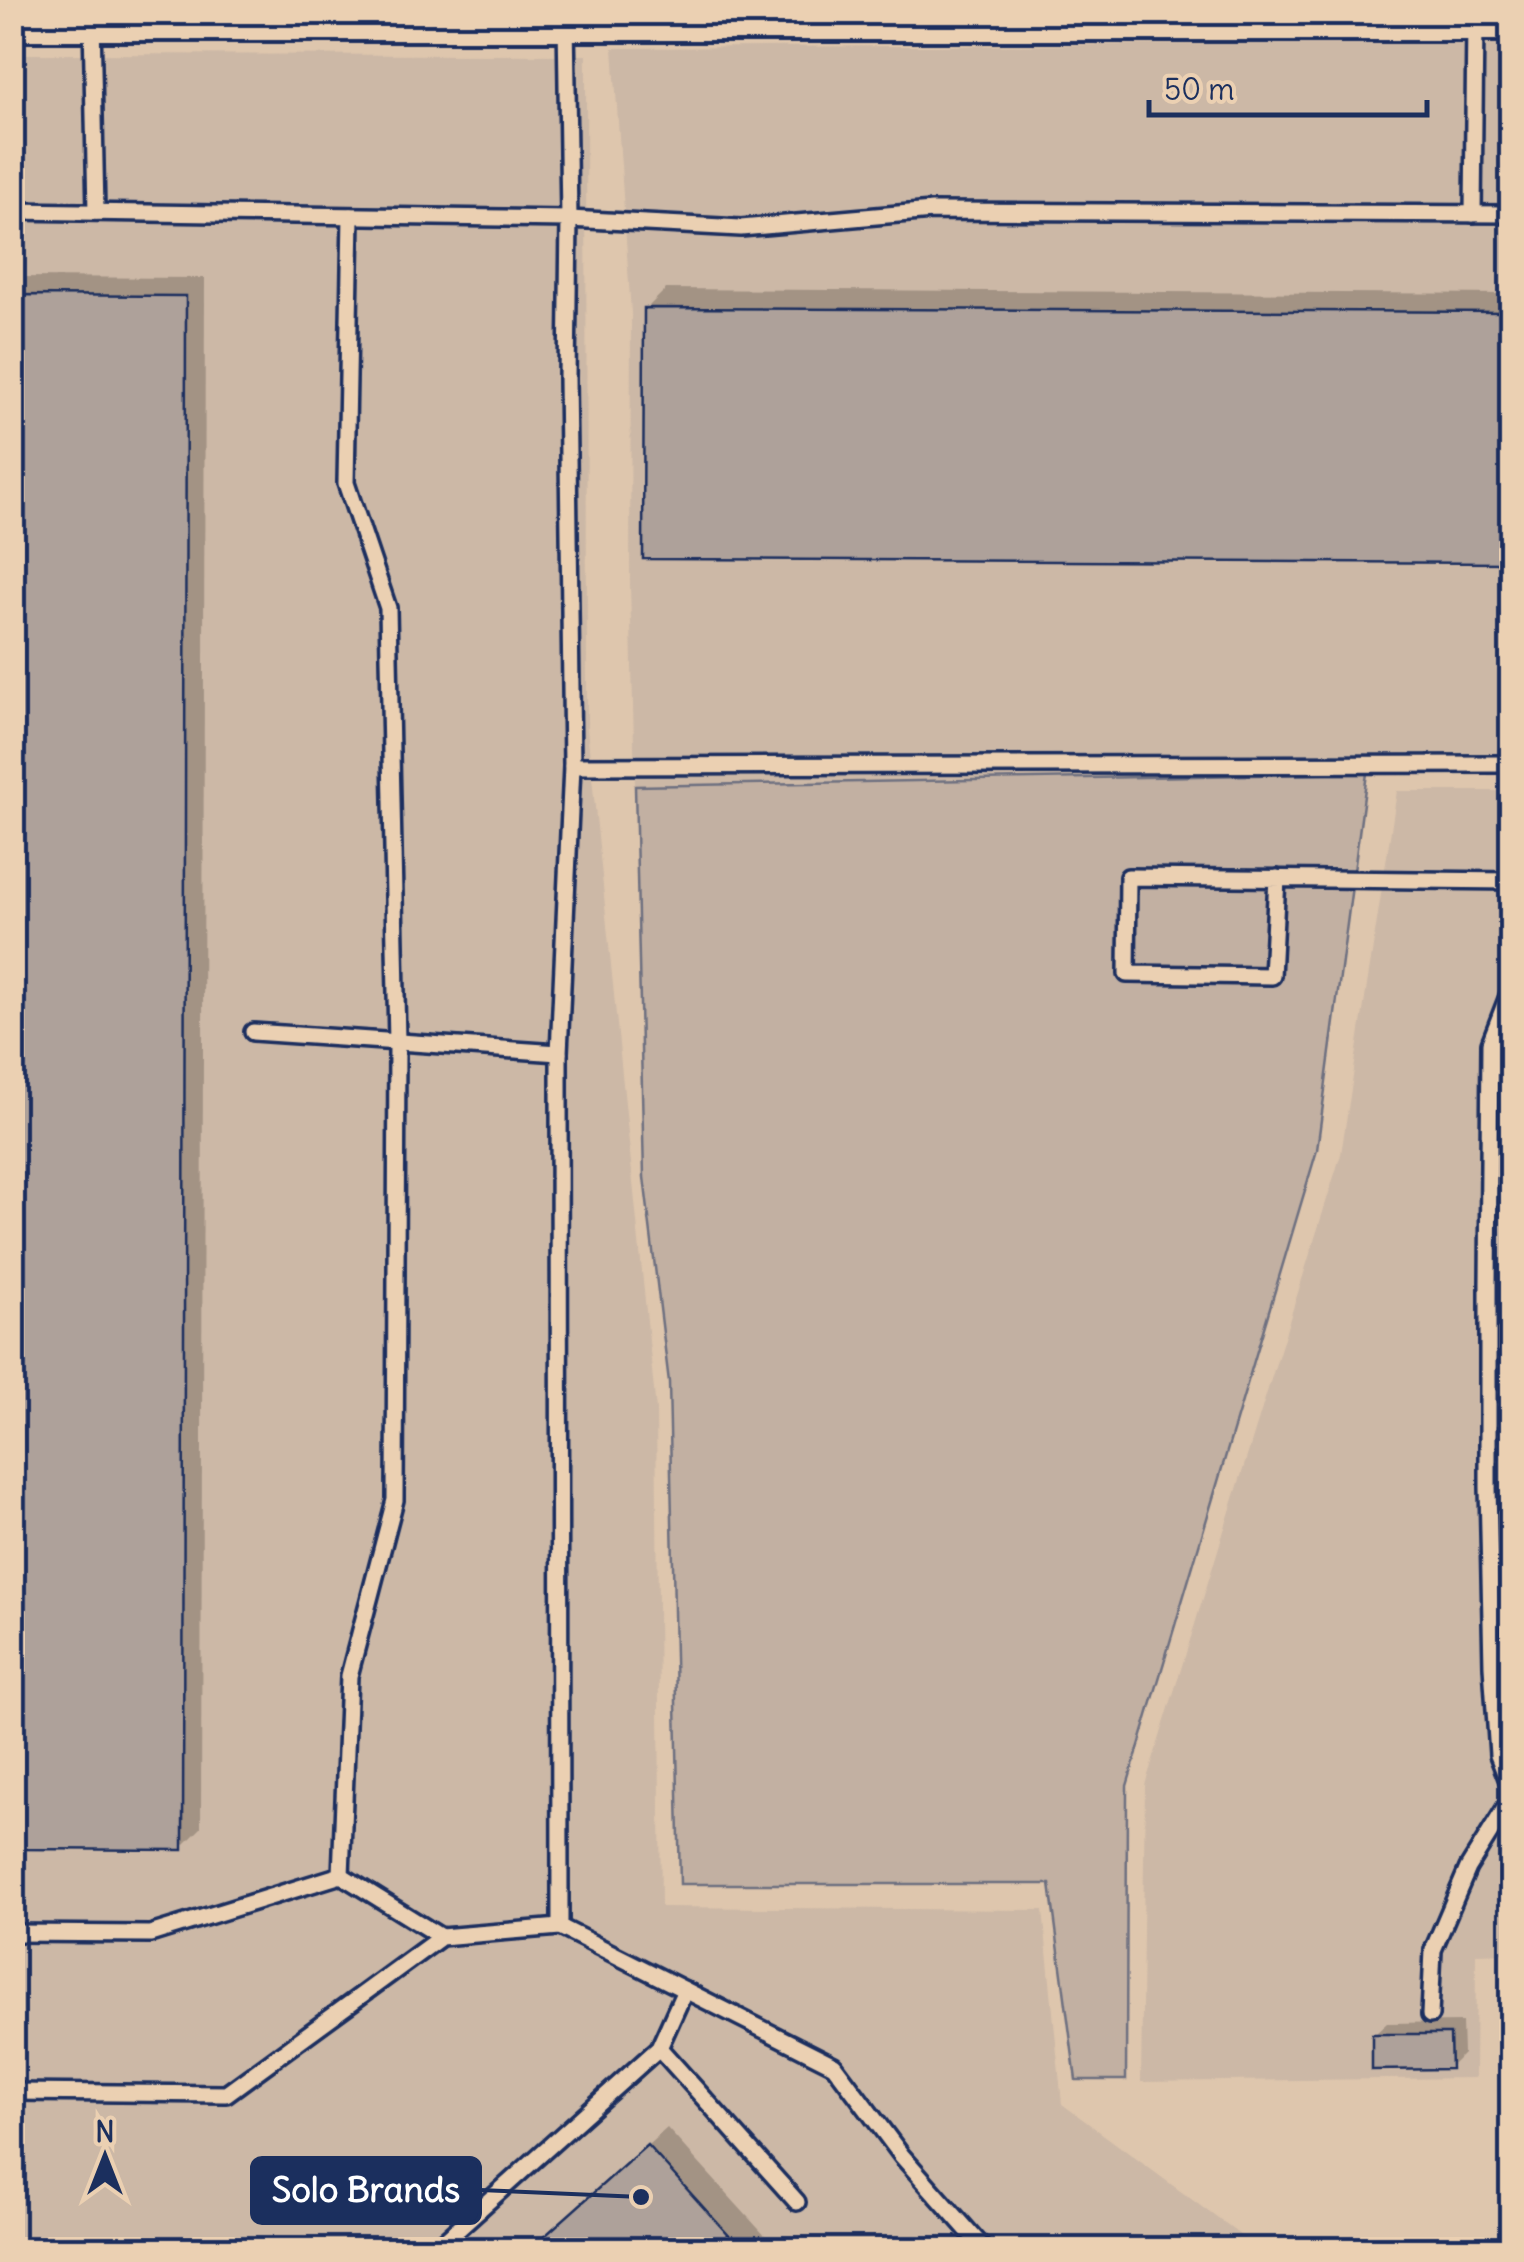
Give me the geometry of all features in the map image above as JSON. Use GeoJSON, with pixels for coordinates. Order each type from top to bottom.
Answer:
{"type":"FeatureCollection","features":[{"type":"Feature","properties":{"kind":"main road"},"geometry":{"type":"LineString","coordinates":[[12,20],[92,16],[1488,17]]}},
{"type":"Feature","properties":{"kind":"lane"},"geometry":{"type":"LineString","coordinates":[[92,16],[96,212]]}},
{"type":"Feature","properties":{"kind":"lane"},"geometry":{"type":"LineString","coordinates":[[1473,214],[1488,17]]}},
{"type":"Feature","properties":{"kind":"lane"},"geometry":{"type":"LineString","coordinates":[[560,1928],[558,1053],[572,766],[566,19]]}},
{"type":"Feature","properties":{"kind":"lane"},"geometry":{"type":"LineString","coordinates":[[12,210],[569,219],[741,228],[932,211],[1512,214]]}},
{"type":"Feature","properties":{"kind":"lane"},"geometry":{"type":"LineString","coordinates":[[342,1875],[349,1676],[394,1500],[397,1042],[388,608],[346,483],[351,216]]}},
{"type":"Feature","properties":{"kind":"lane"},"geometry":{"type":"LineString","coordinates":[[572,766],[1512,764]]}},
{"type":"Feature","properties":{"kind":"lane"},"geometry":{"type":"LineString","coordinates":[[1277,878],[1272,976],[1127,974],[1128,878],[1277,878],[1512,882]]}},
{"type":"Feature","properties":{"kind":"lane"},"geometry":{"type":"LineString","coordinates":[[1430,2015],[1433,1950],[1468,1868],[1512,1794],[1498,1755],[1492,1666],[1488,1284],[1490,1044],[1512,986]]}},
{"type":"Feature","properties":{"kind":"lane"},"geometry":{"type":"LineString","coordinates":[[253,1032],[558,1053]]}},
{"type":"Feature","properties":{"kind":"lane"},"geometry":{"type":"LineString","coordinates":[[12,1933],[150,1934],[342,1875],[441,1937]]}},
{"type":"Feature","properties":{"kind":"lane"},"geometry":{"type":"LineString","coordinates":[[12,2092],[226,2094],[441,1937],[560,1928],[834,2065],[902,2156],[985,2250]]}},
{"type":"Feature","properties":{"kind":"lane"},"geometry":{"type":"LineString","coordinates":[[434,2250],[659,2048],[685,1990]]}},
{"type":"Feature","properties":{"kind":"lane"},"geometry":{"type":"LineString","coordinates":[[659,2048],[797,2202]]}},
{"type":"Feature","properties":{"kind":"shaded area"},"geometry":{"type":"Polygon","coordinates":[[[1511,42],[1511,774],[635,786],[630,584],[631,313],[613,48],[1511,42]]]}},
{"type":"Feature","properties":{"kind":"shaded area"},"geometry":{"type":"Polygon","coordinates":[[[13,54],[586,55],[587,728],[656,1410],[661,1907],[1043,1910],[1062,2104],[1259,2249],[13,2250],[13,54]]]}},
{"type":"Feature","properties":{"kind":"shaded area"},"geometry":{"type":"Polygon","coordinates":[[[1367,773],[1317,1150],[1127,1786],[1126,2080],[1076,2080],[1050,1884],[680,1884],[669,1382],[644,1177],[635,786],[1367,773]]]}},
{"type":"Feature","properties":{"kind":"shaded area"},"geometry":{"type":"Polygon","coordinates":[[[1397,791],[1511,791],[1511,1953],[1476,1954],[1475,2078],[1141,2082],[1145,1785],[1341,1154],[1397,791]]]}},
{"type":"Feature","properties":{"kind":"building"},"geometry":{"type":"Polygon","coordinates":[[[12,295],[186,296],[183,1850],[12,1849],[12,295]]]}},
{"type":"Feature","properties":{"kind":"building"},"geometry":{"type":"Polygon","coordinates":[[[644,308],[1512,312],[1512,563],[643,559],[644,308]]]}},
{"type":"Feature","properties":{"kind":"building"},"geometry":{"type":"Polygon","coordinates":[[[1506,1030],[1512,1030],[1512,1654],[1506,1654],[1506,1030]]]}},
{"type":"Feature","properties":{"kind":"building"},"geometry":{"type":"Polygon","coordinates":[[[1372,2034],[1450,2034],[1451,2069],[1372,2070],[1372,2034]]]}},
{"type":"Feature","properties":{"kind":"building"},"geometry":{"type":"Polygon","coordinates":[[[647,2145],[742,2250],[529,2250],[647,2145]]]}},
{"type":"Feature","properties":{"kind":"place","name":"Solo Brands"},"geometry":{"type":"Point","coordinates":[641,2197]}}]}
